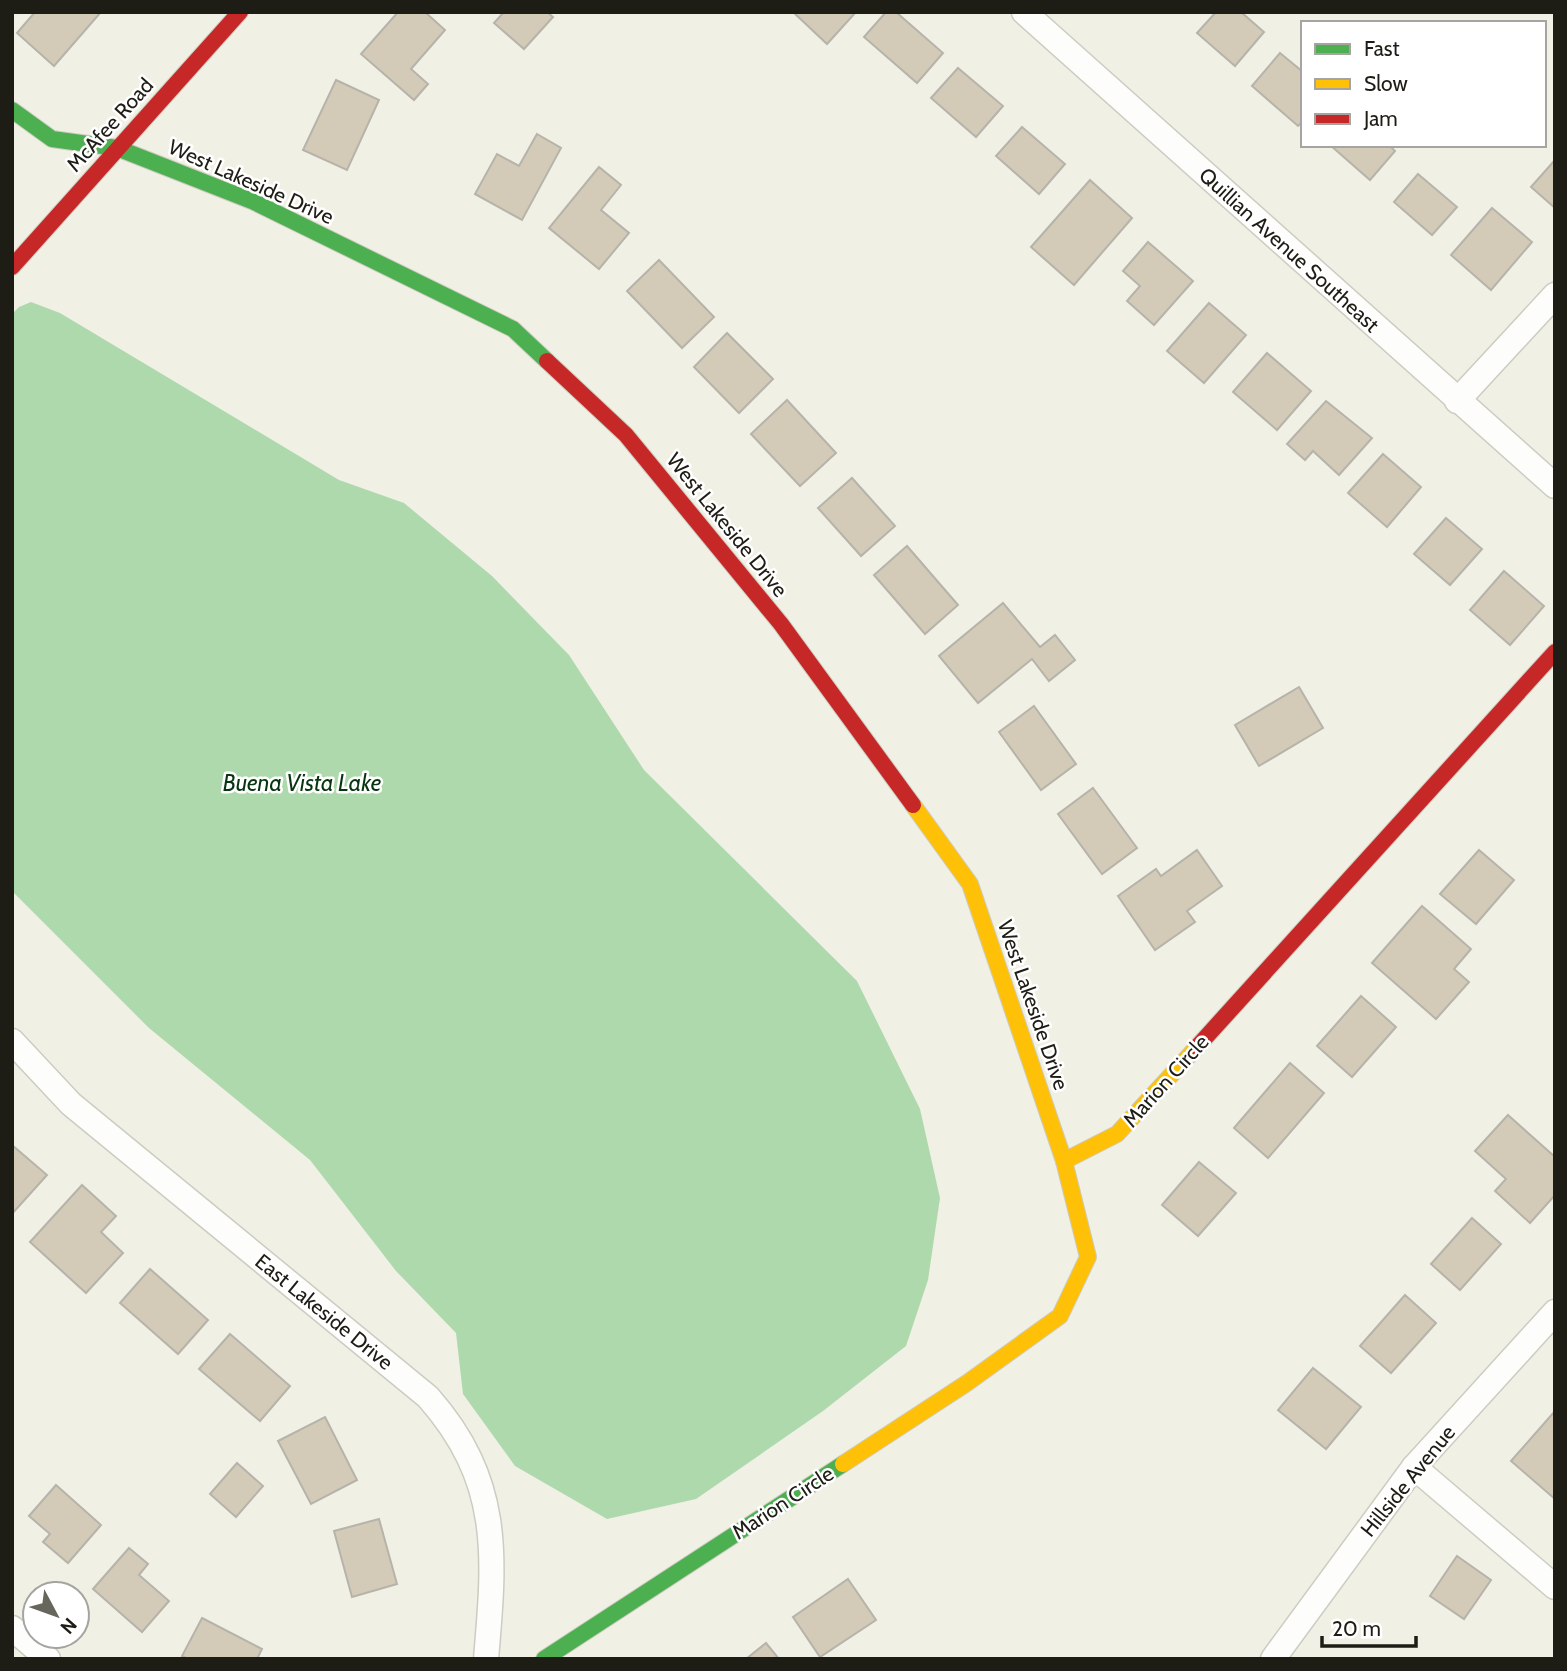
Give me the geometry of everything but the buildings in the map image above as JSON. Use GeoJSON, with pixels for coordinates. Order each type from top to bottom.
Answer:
{"type":"FeatureCollection","features":[{"type":"Feature","properties":{"kind":"street","name":"McAfee Road"},"geometry":{"type":"LineString","coordinates":[[12,267],[240,12]]}},
{"type":"Feature","properties":{"kind":"street","name":"Quillian Avenue Southeast"},"geometry":{"type":"LineString","coordinates":[[1024,12],[1555,486]]}},
{"type":"Feature","properties":{"kind":"street","name":"West Lakeside Drive"},"geometry":{"type":"LineString","coordinates":[[12,110],[52,139],[117,148],[252,201],[513,329],[626,435],[781,624],[970,884],[1064,1161]]}},
{"type":"Feature","properties":{"kind":"street"},"geometry":{"type":"LineString","coordinates":[[1457,401],[1555,295]]}},
{"type":"Feature","properties":{"kind":"street","name":"Marion Circle"},"geometry":{"type":"LineString","coordinates":[[544,1659],[967,1382],[1060,1316],[1088,1257],[1064,1161],[1118,1134],[1555,652]]}},
{"type":"Feature","properties":{"kind":"street","name":"East Lakeside Drive"},"geometry":{"type":"LineString","coordinates":[[12,1041],[71,1104],[428,1397],[453,1426],[474,1465],[491,1525],[493,1581],[486,1659]]}},
{"type":"Feature","properties":{"kind":"street","name":"Hillside Avenue"},"geometry":{"type":"LineString","coordinates":[[1273,1659],[1415,1467],[1555,1311]]}},
{"type":"Feature","properties":{"kind":"street"},"geometry":{"type":"LineString","coordinates":[[1415,1467],[1555,1587]]}},
{"type":"Feature","properties":{"kind":"street"},"geometry":{"type":"LineString","coordinates":[[12,1628],[48,1659]]}},
{"type":"Feature","properties":{"kind":"water","name":"Buena Vista Lake"},"geometry":{"type":"Polygon","coordinates":[[[31,302],[60,313],[339,480],[404,503],[492,576],[569,655],[644,770],[857,981],[920,1109],[940,1198],[928,1280],[906,1346],[823,1411],[696,1499],[607,1519],[515,1466],[463,1394],[456,1333],[396,1271],[310,1160],[149,1028],[12,891],[12,314],[19,307],[31,302]]]}},
{"type":"Feature","properties":{"kind":"traffic: fast"},"geometry":{"type":"LineString","coordinates":[[12,110],[52,139],[117,148],[252,201],[513,329],[547,361]]}},
{"type":"Feature","properties":{"kind":"traffic: fast"},"geometry":{"type":"LineString","coordinates":[[544,1659],[843,1464]]}},
{"type":"Feature","properties":{"kind":"traffic: slow"},"geometry":{"type":"LineString","coordinates":[[913,805],[970,884],[1064,1161]]}},
{"type":"Feature","properties":{"kind":"traffic: slow"},"geometry":{"type":"LineString","coordinates":[[843,1464],[967,1383],[1060,1316],[1088,1257],[1064,1161],[1117,1134],[1197,1047]]}},
{"type":"Feature","properties":{"kind":"traffic: jam"},"geometry":{"type":"LineString","coordinates":[[12,267],[240,12]]}},
{"type":"Feature","properties":{"kind":"traffic: jam"},"geometry":{"type":"LineString","coordinates":[[547,361],[626,435],[781,624],[913,805]]}},
{"type":"Feature","properties":{"kind":"traffic: jam"},"geometry":{"type":"LineString","coordinates":[[1197,1047],[1555,652]]}}]}
